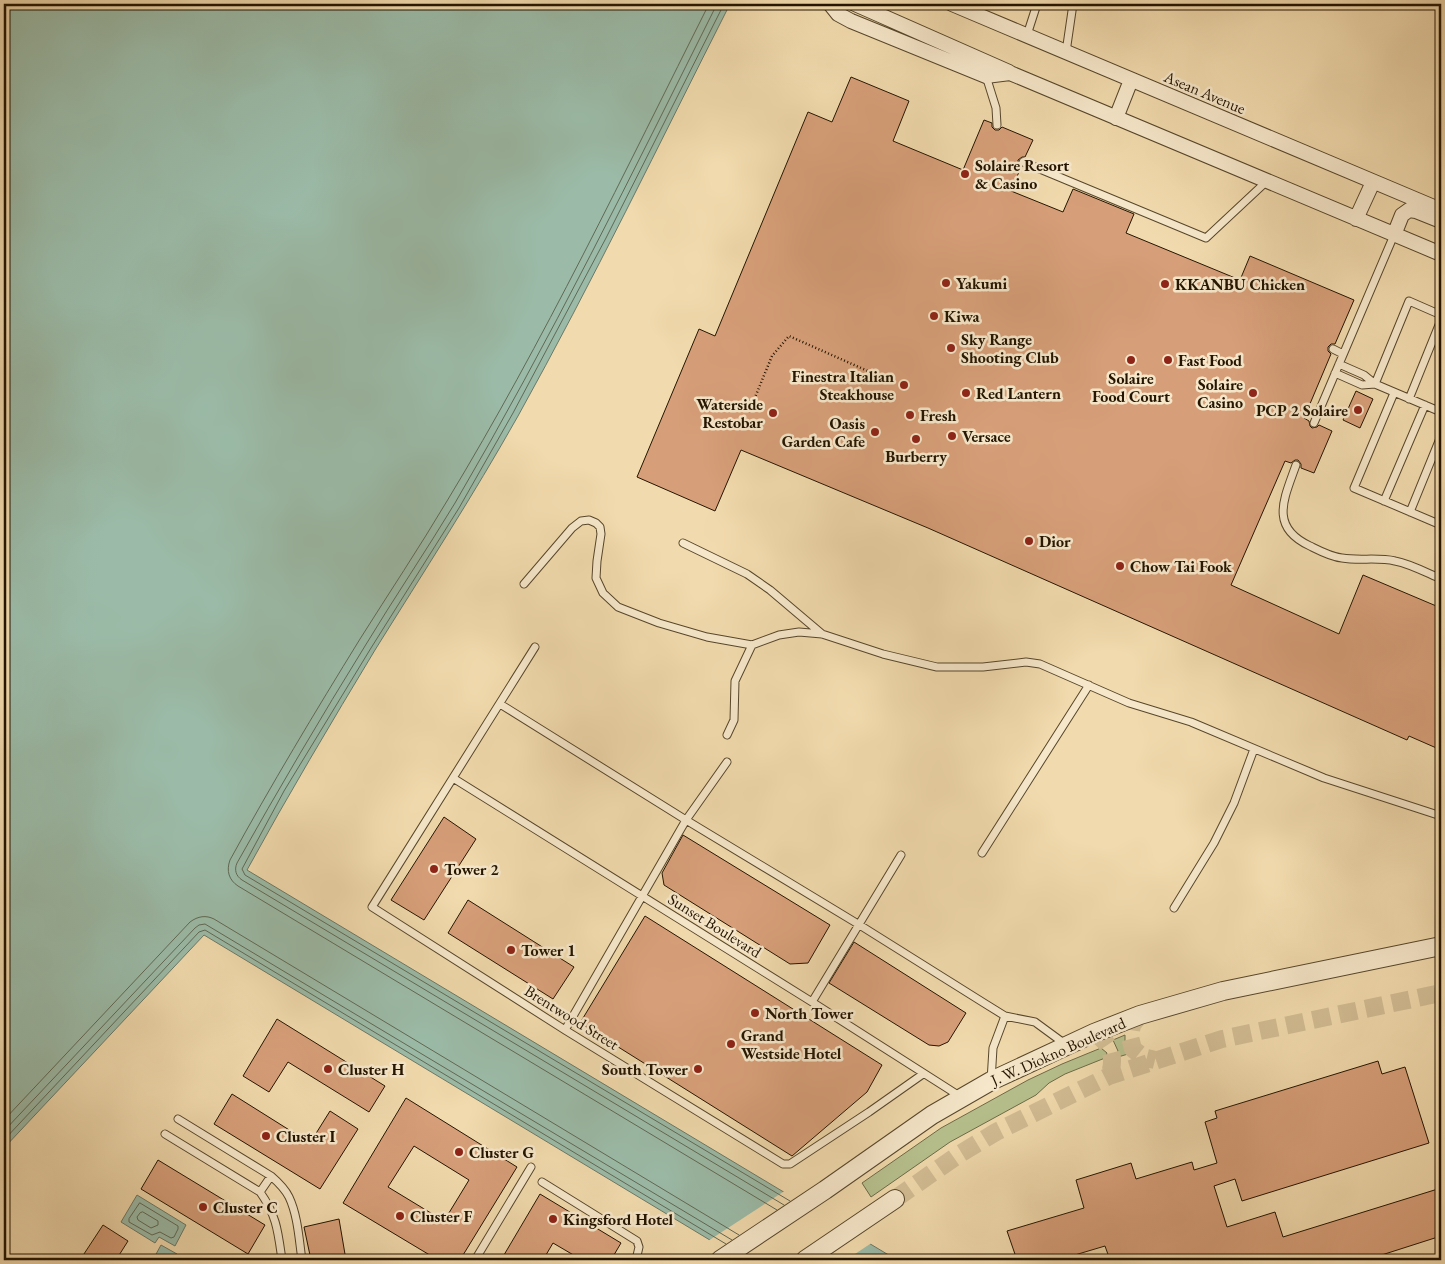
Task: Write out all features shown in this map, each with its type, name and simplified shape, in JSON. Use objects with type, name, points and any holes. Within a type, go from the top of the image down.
[{"type":"street","points":[[830,4],[838,14],[851,21],[1116,118],[1441,254]]},
{"type":"street","points":[[839,4],[862,18],[998,75]]},
{"type":"street","points":[[855,4],[998,75]]},
{"type":"street","name":"Asean Avenue","points":[[953,4],[1441,210]]},
{"type":"street","points":[[1116,118],[1131,80]]},
{"type":"street","points":[[1356,218],[1373,182]]},
{"type":"street","points":[[1394,235],[1402,215],[1409,210],[1441,221]]},
{"type":"street","name":"J. W. Diokno Boulevard","points":[[720,1260],[932,1115],[990,1081],[1094,1033],[1140,1015],[1223,991],[1441,946]]},
{"type":"street","points":[[805,1260],[870,1218],[895,1199]]},
{"type":"lane","points":[[1027,35],[1037,4]]},
{"type":"lane","points":[[1066,52],[1073,4]]},
{"type":"lane","points":[[997,125],[998,75]]},
{"type":"lane","points":[[1023,162],[1206,238],[1267,181]]},
{"type":"lane","points":[[1314,423],[1394,235]]},
{"type":"lane","points":[[1374,384],[1409,301],[1441,315]]},
{"type":"lane","points":[[1409,399],[1441,320]]},
{"type":"lane","points":[[1333,349],[1343,354]]},
{"type":"lane","points":[[1339,364],[1364,375],[1374,384],[1441,412]]},
{"type":"lane","points":[[1335,373],[1362,384],[1374,384]]},
{"type":"lane","points":[[1394,392],[1354,488],[1441,525]]},
{"type":"lane","points":[[1384,501],[1425,405]]},
{"type":"lane","points":[[1410,512],[1441,436]]},
{"type":"lane","points":[[1296,466],[1286,494],[1283,510],[1285,527],[1298,541],[1321,552],[1340,558],[1397,561],[1441,579]]},
{"type":"lane","points":[[524,584],[580,520],[589,520],[600,527],[601,534],[596,561],[596,578],[603,593],[618,607],[659,623],[707,637],[752,645],[779,635],[799,632],[822,634],[883,654],[937,666],[983,667],[1026,662],[1040,664],[1129,703],[1191,722],[1324,778],[1441,816]]},
{"type":"lane","points":[[683,543],[747,574],[770,590],[822,634]]},
{"type":"lane","points":[[727,735],[734,720],[734,681],[752,645]]},
{"type":"lane","points":[[453,778],[535,647]]},
{"type":"lane","points":[[982,853],[1089,685]]},
{"type":"lane","points":[[500,704],[1005,1016],[1035,1022],[1068,1045]]},
{"type":"lane","points":[[1174,908],[1218,835],[1234,803],[1254,749]]},
{"type":"lane","points":[[565,1030],[686,820],[727,762]]},
{"type":"lane","name":"Sunset Boulevard","points":[[453,778],[812,1002],[961,1098]]},
{"type":"lane","name":"Brentwood Street","points":[[453,778],[372,907],[565,1030],[783,1164],[790,1164],[923,1074]]},
{"type":"lane","points":[[812,1002],[901,856]]},
{"type":"lane","points":[[990,1081],[993,1048],[1005,1016]]},
{"type":"lane","points":[[178,1119],[271,1176],[289,1197],[295,1214],[302,1260]]},
{"type":"lane","points":[[165,1134],[260,1192],[276,1219],[282,1260]]},
{"type":"lane","points":[[475,1260],[531,1167]]},
{"type":"lane","points":[[260,1192],[271,1176]]},
{"type":"lane","points":[[542,1182],[638,1241],[639,1247],[636,1260]]},
{"type":"path","points":[[749,412],[772,356],[790,336],[879,376]]},
{"type":"green space","points":[[1125,1035],[1128,1054],[1118,1057],[1118,1051],[1113,1040]]},
{"type":"green space","points":[[1101,1048],[1107,1053],[1105,1058],[1065,1074],[1049,1083],[1036,1095],[950,1142],[871,1197],[862,1183],[941,1128],[1028,1080]]},
{"type":"water","points":[[4,4],[730,4],[600,263],[518,416],[466,505],[342,705],[247,870],[897,1260],[743,1260],[204,935],[4,1148]]},
{"type":"water","points":[[137,1195],[186,1225],[175,1246],[159,1237],[155,1243],[121,1222]]},
{"type":"water","points":[[161,1245],[177,1254],[173,1260],[163,1260],[155,1256]]},
{"type":"pier","points":[[786,1190],[873,1242],[846,1260],[738,1260],[708,1241]]},
{"type":"building","points":[[851,77],[909,101],[893,141],[963,170],[984,120],[992,123],[992,127],[995,130],[999,130],[1002,127],[1033,140],[1025,157],[1018,160],[1021,167],[1011,191],[1063,212],[1073,189],[1134,214],[1126,233],[1240,280],[1250,256],[1354,300],[1335,344],[1331,344],[1328,347],[1328,351],[1331,354],[1304,418],[1309,421],[1312,428],[1319,425],[1332,431],[1314,473],[1301,468],[1298,460],[1291,463],[1285,461],[1231,585],[1339,634],[1363,575],[1441,608],[1441,750],[1409,736],[1407,740],[928,528],[741,450],[715,511],[637,477],[699,329],[715,336],[808,112],[832,122]]},
{"type":"building","name":"PCP 2 Solaire","points":[[1356,391],[1373,399],[1360,428],[1343,420]]},
{"type":"building","name":"Tower 2","points":[[444,817],[476,839],[424,920],[391,900]]},
{"type":"building","points":[[683,835],[830,925],[808,963],[790,964],[664,885],[662,873]]},
{"type":"building","name":"Tower 1","points":[[468,900],[574,967],[553,999],[448,933]]},
{"type":"building","name":"Grand Westside Hotel","points":[[645,916],[882,1065],[867,1092],[792,1156],[580,1023]]},
{"type":"building","points":[[854,942],[966,1013],[948,1042],[939,1046],[929,1045],[829,983]]},
{"type":"building","name":"Cluster H","points":[[277,1019],[385,1086],[369,1112],[288,1062],[269,1092],[243,1076]]},
{"type":"building","points":[[1378,1061],[1382,1074],[1405,1067],[1429,1143],[1242,1201],[1235,1179],[1214,1186],[1227,1227],[1275,1212],[1283,1237],[1441,1188],[1441,1236],[1366,1260],[1110,1260],[1105,1246],[1058,1260],[1017,1260],[1007,1231],[1084,1208],[1076,1180],[1131,1163],[1136,1179],[1192,1162],[1194,1170],[1217,1163],[1205,1122],[1217,1118],[1215,1111]]},
{"type":"building","name":"Cluster I","points":[[232,1094],[310,1143],[330,1111],[358,1129],[320,1189],[214,1124]]},
{"type":"building","points":[[406,1098],[517,1167],[460,1260],[438,1260],[343,1203]],"holes":[[[414,1146],[469,1180],[444,1221],[388,1187]]]},
{"type":"building","name":"Cluster C","points":[[158,1160],[265,1225],[248,1254],[141,1189]]},
{"type":"building","name":"Kingsford Hotel","points":[[540,1194],[621,1243],[611,1260],[582,1260],[553,1243],[543,1260],[501,1260]]},
{"type":"building","points":[[339,1219],[346,1260],[311,1260],[304,1227]]},
{"type":"building","points":[[103,1225],[128,1241],[116,1260],[80,1260]]},
{"type":"tunnel","points":[[895,1199],[958,1155],[996,1132],[1109,1076],[1222,1039],[1441,993]]},
{"type":"tunnel","points":[[1140,1015],[1132,1025],[1130,1037],[1133,1049],[1143,1057],[1155,1060]]},
{"type":"tunnel","points":[[1094,1033],[1104,1041],[1110,1051],[1112,1063],[1109,1076]]},
{"type":"place","name":"Solaire Resort & Casino","points":[[965,174]]},
{"type":"place","name":"Yakumi","points":[[946,283]]},
{"type":"place","name":"KKANBU Chicken","points":[[1165,284]]},
{"type":"place","name":"Kiwa","points":[[934,316]]},
{"type":"place","name":"Sky Range Shooting Club","points":[[951,348]]},
{"type":"place","name":"Solaire Food Court","points":[[1131,360]]},
{"type":"place","name":"Fast Food","points":[[1168,360]]},
{"type":"place","name":"Finestra Italian Steakhouse","points":[[904,385]]},
{"type":"place","name":"Red Lantern","points":[[966,393]]},
{"type":"place","name":"Solaire Casino","points":[[1253,393]]},
{"type":"place","name":"PCP 2 Solaire","points":[[1358,410]]},
{"type":"place","name":"Waterside Restobar","points":[[773,413]]},
{"type":"place","name":"Fresh","points":[[910,415]]},
{"type":"place","name":"Oasis Garden Cafe","points":[[875,432]]},
{"type":"place","name":"Versace","points":[[952,436]]},
{"type":"place","name":"Burberry","points":[[916,439]]},
{"type":"place","name":"Dior","points":[[1029,541]]},
{"type":"place","name":"Chow Tai Fook","points":[[1120,566]]},
{"type":"place","name":"Tower 2","points":[[434,869]]},
{"type":"place","name":"Tower 1","points":[[511,950]]},
{"type":"place","name":"North Tower","points":[[755,1013]]},
{"type":"place","name":"Grand Westside Hotel","points":[[731,1044]]},
{"type":"place","name":"Cluster H","points":[[328,1069]]},
{"type":"place","name":"South Tower","points":[[698,1069]]},
{"type":"place","name":"Cluster I","points":[[266,1136]]},
{"type":"place","name":"Cluster G","points":[[459,1152]]},
{"type":"place","name":"Cluster C","points":[[203,1207]]},
{"type":"place","name":"Cluster F","points":[[400,1216]]},
{"type":"place","name":"Kingsford Hotel","points":[[553,1219]]}]
